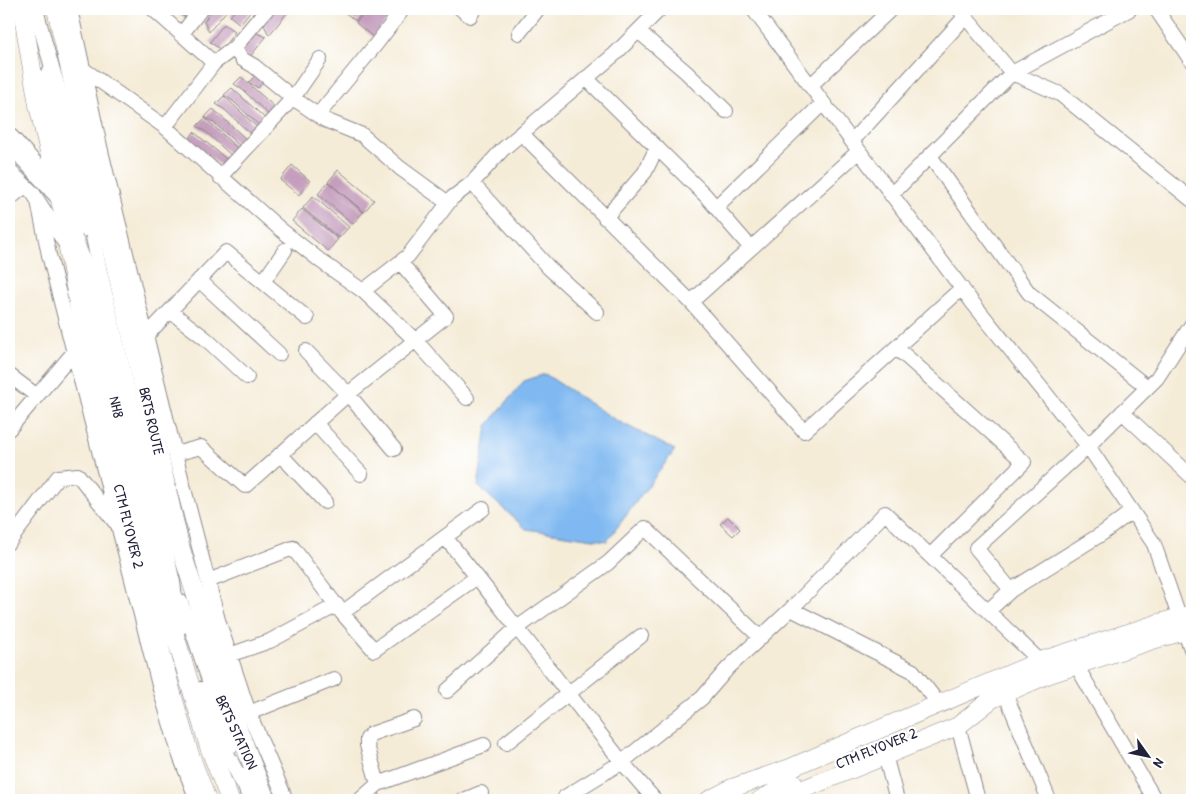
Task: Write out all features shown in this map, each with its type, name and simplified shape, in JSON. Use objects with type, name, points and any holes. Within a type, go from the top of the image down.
[{"type":"highway","points":[[9,139],[61,203]]},
{"type":"main road","name":"NH8","points":[[22,9],[38,105],[61,203],[84,266],[154,566],[209,746],[230,800]]},
{"type":"main road","name":"NH8","points":[[56,9],[179,542],[239,731],[266,800]]},
{"type":"main road","name":"CTM FLYOVER 2","points":[[61,203],[89,363],[168,680],[189,752],[207,800]]},
{"type":"main road","points":[[709,800],[732,788],[790,768],[939,704],[1073,658],[1187,623]]},
{"type":"main road","points":[[783,800],[958,721],[1044,668]]},
{"type":"main road","name":"CTM FLYOVER 2","points":[[759,793],[958,721]]},
{"type":"main road","points":[[731,800],[759,793],[790,768]]},
{"type":"street","name":"BRTS ROUTE","points":[[36,9],[62,101],[85,197],[172,582]]},
{"type":"street","points":[[70,9],[146,336],[218,620],[249,713],[286,800]]},
{"type":"street","points":[[153,9],[214,64]]},
{"type":"street","points":[[181,34],[201,9]]},
{"type":"street","points":[[165,127],[214,64],[234,48],[267,9]]},
{"type":"street","points":[[318,115],[403,9]]},
{"type":"street","points":[[461,9],[470,16],[474,9]]},
{"type":"street","points":[[519,33],[538,9]]},
{"type":"street","points":[[362,291],[408,256],[452,198],[472,183],[502,150],[521,133],[615,54],[660,9]]},
{"type":"street","points":[[753,9],[962,288],[1088,446],[1154,544],[1187,623],[1192,651]]},
{"type":"street","points":[[810,86],[891,9]]},
{"type":"street","points":[[891,195],[1012,73],[1130,9]]},
{"type":"street","points":[[1156,9],[1190,59],[1192,58]]},
{"type":"street","points":[[691,302],[751,248],[855,146],[962,13],[1012,73],[1060,94],[1192,200]]},
{"type":"street","points":[[638,31],[686,72],[726,111]]},
{"type":"street","points":[[234,48],[242,59],[254,66],[293,98],[325,120],[362,135],[400,168],[448,203]]},
{"type":"street","points":[[220,177],[293,98],[320,60]]},
{"type":"street","points":[[83,69],[165,127],[280,229],[362,291],[416,340],[467,398]]},
{"type":"street","points":[[586,78],[716,207],[751,248]]},
{"type":"street","points":[[716,207],[823,103]]},
{"type":"street","points":[[521,133],[691,302],[804,431],[962,288]]},
{"type":"street","points":[[606,218],[645,172],[657,147]]},
{"type":"street","points":[[930,156],[1029,293],[1147,387]]},
{"type":"street","points":[[9,170],[33,193],[68,248]]},
{"type":"street","points":[[472,183],[548,267],[597,312]]},
{"type":"street","points":[[9,199],[25,186]]},
{"type":"street","points":[[38,201],[49,255],[160,690],[180,756],[197,800]]},
{"type":"street","points":[[263,282],[285,250]]},
{"type":"street","points":[[146,336],[226,252],[307,318]]},
{"type":"street","points":[[175,454],[201,447],[245,486],[348,394],[446,316],[400,262]]},
{"type":"street","points":[[199,280],[279,354]]},
{"type":"street","points":[[170,311],[206,339],[247,377]]},
{"type":"street","points":[[1012,590],[976,548],[1088,446],[1157,378],[1192,324]]},
{"type":"street","points":[[896,348],[1024,462],[930,556]]},
{"type":"street","points":[[306,351],[348,394],[394,449]]},
{"type":"street","points":[[9,429],[74,352]]},
{"type":"street","points":[[9,375],[37,396]]},
{"type":"street","points":[[1122,412],[1191,472]]},
{"type":"street","points":[[315,423],[361,474]]},
{"type":"street","points":[[280,454],[326,502]]},
{"type":"street","points":[[9,542],[58,477],[78,475],[118,526]]},
{"type":"street","points":[[229,654],[270,641],[340,609],[483,509]]},
{"type":"street","points":[[988,611],[1012,590],[1103,533],[1132,511]]},
{"type":"street","points":[[565,797],[622,762],[702,698],[728,668],[791,609],[885,513],[988,611],[1044,668]]},
{"type":"street","points":[[447,691],[517,628],[608,563],[645,528],[760,637]]},
{"type":"street","points":[[179,542],[196,537]]},
{"type":"street","points":[[445,537],[622,762],[655,800]]},
{"type":"street","points":[[208,581],[293,548],[374,650],[477,577]]},
{"type":"street","name":"BRTS STATION","points":[[172,582],[191,627],[242,782],[250,800]]},
{"type":"street","points":[[791,609],[914,671],[939,704]]},
{"type":"street","points":[[506,743],[641,636]]},
{"type":"street","points":[[1073,658],[1155,800]]},
{"type":"street","points":[[249,713],[334,679]]},
{"type":"street","points":[[998,696],[1049,800]]},
{"type":"street","points":[[378,784],[368,751],[367,739],[371,734],[414,719]]},
{"type":"street","points":[[958,721],[978,800]]},
{"type":"street","points":[[360,800],[378,784],[484,745]]},
{"type":"street","points":[[886,755],[897,800]]},
{"type":"street","points":[[464,800],[481,793]]},
{"type":"water","points":[[545,374],[614,419],[675,450],[607,541],[526,529],[478,486],[487,426],[524,381]]},
{"type":"building","points":[[177,9],[194,9],[187,19],[175,11]]},
{"type":"building","points":[[212,9],[228,9],[209,32],[204,22]]},
{"type":"building","points":[[236,9],[252,9],[240,24],[230,16]]},
{"type":"building","points":[[277,9],[288,12],[269,35],[264,25],[272,11]]},
{"type":"building","points":[[340,9],[366,9],[356,21]]},
{"type":"building","points":[[367,9],[392,9],[395,11],[373,37],[356,23]]},
{"type":"building","points":[[224,24],[235,32],[221,50],[210,42]]},
{"type":"building","points":[[257,33],[266,37],[248,59],[242,50],[251,36]]},
{"type":"building","points":[[257,74],[264,81],[258,88],[249,82]]},
{"type":"building","points":[[241,77],[277,109],[270,116],[234,84]]},
{"type":"building","points":[[232,88],[267,120],[261,127],[224,95]]},
{"type":"building","points":[[224,96],[259,129],[253,136],[216,104]]},
{"type":"building","points":[[213,109],[248,141],[242,148],[205,117]]},
{"type":"building","points":[[205,118],[240,151],[234,158],[197,126]]},
{"type":"building","points":[[194,132],[230,162],[224,169],[189,139]]},
{"type":"building","points":[[292,165],[310,181],[299,195],[280,180]]},
{"type":"building","points":[[338,170],[374,200],[364,212],[328,182]]},
{"type":"building","points":[[328,182],[363,212],[353,224],[318,194]]},
{"type":"building","points":[[313,196],[349,227],[339,238],[303,208]]},
{"type":"building","points":[[302,209],[338,239],[328,251],[292,221]]},
{"type":"building","points":[[728,517],[740,529],[733,536],[720,524]]},
{"type":"building","points":[[378,791],[383,800],[368,800]]}]
